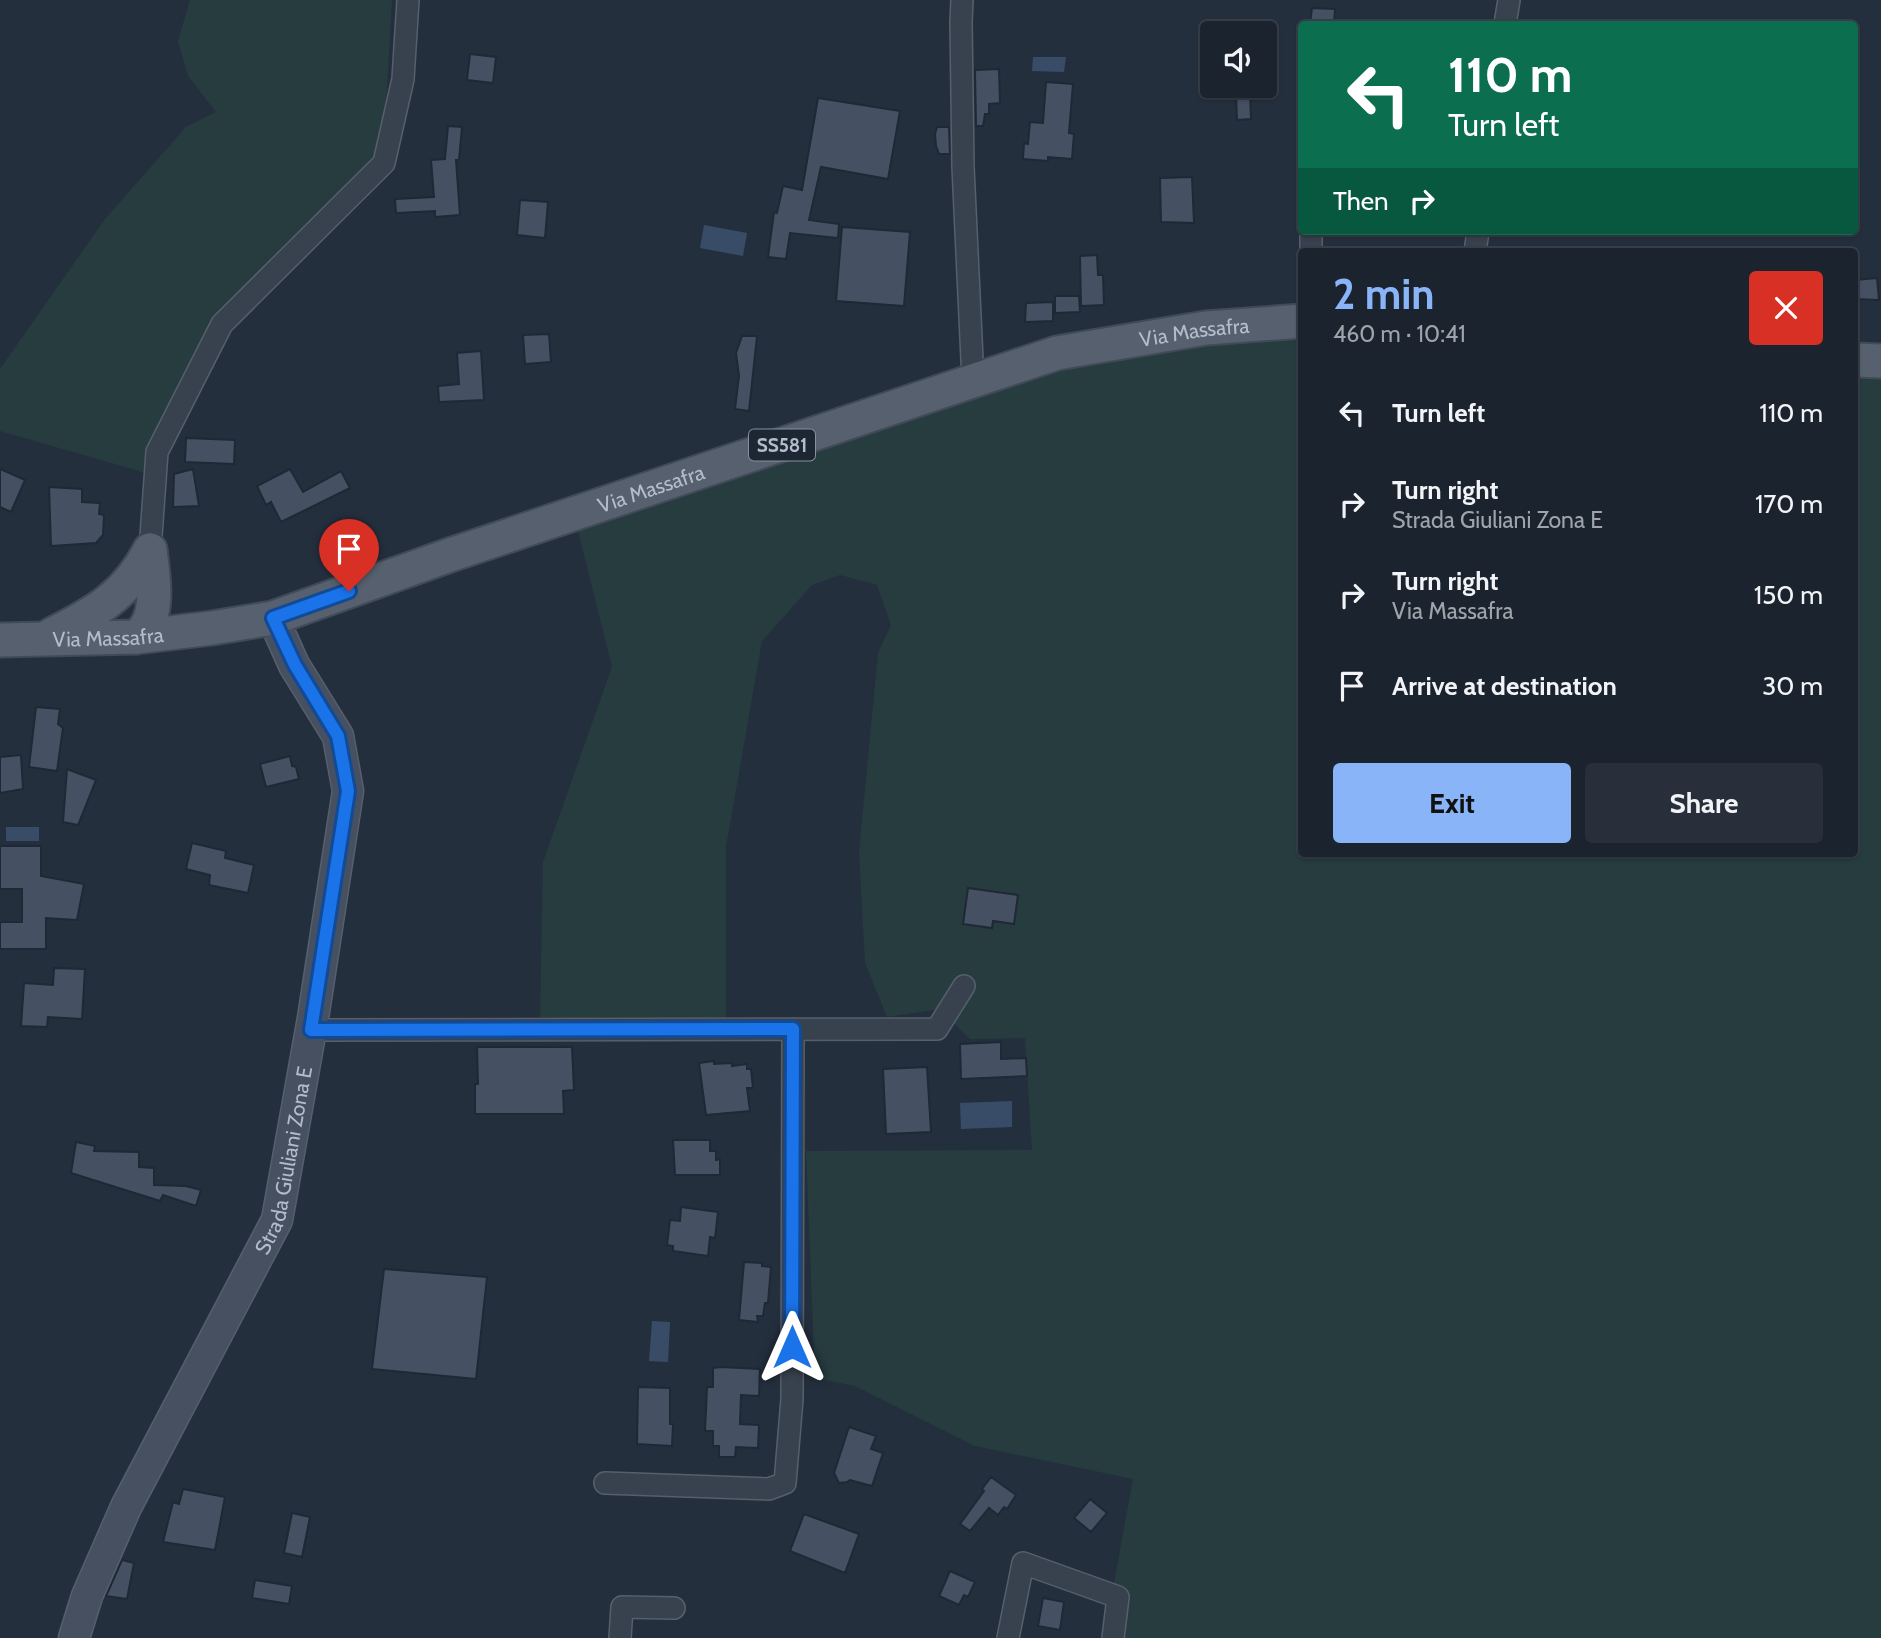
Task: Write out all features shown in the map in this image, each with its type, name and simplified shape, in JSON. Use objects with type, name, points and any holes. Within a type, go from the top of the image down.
[{"type":"main road","name":"Via Massafra","points":[[0,640],[136,637],[273,618],[450,555],[1057,353],[1206,328],[1298,321]]},
{"type":"main road","points":[[1858,360],[1881,361]]},
{"type":"main road","points":[[144,566],[190,615],[212,628]]},
{"type":"main road","points":[[136,637],[126,629],[122,620],[122,604],[144,566]]},
{"type":"main road","points":[[42,639],[103,607],[144,566]]},
{"type":"street","points":[[144,566],[156,452],[222,324],[384,163],[403,79],[408,0]]},
{"type":"street","points":[[962,0],[962,167],[973,381]]},
{"type":"street","points":[[1506,21],[1509,0]]},
{"type":"street","name":"Strada Giuliani Zona E","points":[[74,1638],[87,1596],[126,1507],[277,1220],[311,1030],[348,791],[338,736],[295,665],[273,618]]},
{"type":"street","points":[[311,1030],[937,1029],[964,986]]},
{"type":"street","points":[[605,1483],[769,1489],[785,1483],[792,1399],[793,1029]]},
{"type":"street","points":[[1008,1638],[1023,1563],[1118,1597],[1113,1638]]},
{"type":"street","points":[[620,1638],[622,1607],[674,1608]]},
{"type":"green space","points":[[190,0],[392,0],[384,141],[355,197],[205,349],[146,473],[0,431],[0,369],[105,219],[186,127],[216,112],[188,76],[178,41]]},
{"type":"green space","points":[[1298,335],[1298,857],[1858,857],[1858,376],[1881,377],[1881,1638],[1104,1638],[1133,1479],[975,1446],[855,1386],[815,1378],[806,1151],[1032,1150],[1025,1038],[970,1039],[940,1009],[887,1017],[865,963],[859,852],[878,653],[891,625],[877,585],[840,575],[812,585],[762,641],[726,847],[726,1020],[540,1019],[543,862],[612,667],[577,527],[984,387],[1145,346]]},
{"type":"water","points":[[1033,57],[1066,57],[1064,72],[1032,71]]},
{"type":"water","points":[[704,225],[747,233],[743,256],[700,248]]},
{"type":"water","points":[[6,827],[39,827],[39,841],[6,841]]},
{"type":"water","points":[[1012,1101],[1012,1127],[961,1129],[960,1103]]},
{"type":"water","points":[[652,1321],[670,1322],[668,1362],[649,1361]]},
{"type":"building","points":[[1312,8],[1335,9],[1334,21],[1310,21]]},
{"type":"building","points":[[470,54],[496,57],[493,83],[467,80]]},
{"type":"building","points":[[999,69],[1000,103],[989,104],[989,114],[985,114],[983,126],[976,126],[975,70]]},
{"type":"building","points":[[1046,82],[1073,84],[1069,133],[1074,134],[1072,159],[1023,159],[1024,143],[1028,144],[1030,122],[1043,123]]},
{"type":"building","points":[[818,98],[900,111],[888,179],[821,167],[809,220],[839,224],[838,238],[790,233],[786,259],[768,257],[774,212],[777,213],[783,186],[802,190]]},
{"type":"building","points":[[1236,98],[1250,98],[1251,119],[1237,120]]},
{"type":"building","points":[[448,126],[462,127],[459,160],[456,160],[460,215],[435,217],[435,211],[396,213],[395,199],[434,197],[431,160],[445,159]]},
{"type":"building","points":[[937,127],[949,127],[950,154],[939,154],[935,134]]},
{"type":"building","points":[[1192,177],[1194,223],[1161,222],[1160,178]]},
{"type":"building","points":[[520,200],[548,202],[545,238],[517,235]]},
{"type":"building","points":[[842,227],[910,232],[904,306],[836,301]]},
{"type":"building","points":[[1097,255],[1098,275],[1103,275],[1104,305],[1081,306],[1080,256]]},
{"type":"building","points":[[1877,278],[1879,300],[1858,299],[1858,280]]},
{"type":"building","points":[[1055,296],[1079,296],[1080,312],[1055,313]]},
{"type":"building","points":[[1053,302],[1053,321],[1025,322],[1026,303]]},
{"type":"building","points":[[549,334],[551,362],[525,364],[523,335]]},
{"type":"building","points":[[742,336],[757,336],[749,411],[735,409],[739,376],[736,353]]},
{"type":"building","points":[[481,351],[484,400],[439,402],[438,386],[459,384],[457,353]]},
{"type":"building","points":[[186,438],[235,440],[234,464],[185,462]]},
{"type":"building","points":[[0,469],[25,480],[11,512],[0,507]]},
{"type":"building","points":[[193,469],[199,506],[173,507],[174,474]]},
{"type":"building","points":[[290,469],[303,492],[341,471],[350,488],[281,522],[271,502],[266,505],[257,486]]},
{"type":"building","points":[[49,487],[82,489],[82,502],[100,503],[99,514],[104,515],[103,535],[96,543],[51,546]]},
{"type":"building","points":[[36,707],[60,709],[58,724],[63,728],[57,771],[29,767]]},
{"type":"building","points":[[21,755],[23,789],[0,793],[0,757]]},
{"type":"building","points":[[290,756],[299,779],[266,787],[260,764]]},
{"type":"building","points":[[67,769],[96,780],[78,825],[63,822]]},
{"type":"building","points":[[192,843],[226,851],[225,858],[254,865],[248,893],[209,885],[210,875],[186,869]]},
{"type":"building","points":[[0,846],[41,846],[41,876],[84,884],[77,920],[46,918],[46,949],[0,949],[0,922],[22,922],[22,889],[0,889]]},
{"type":"building","points":[[968,888],[1018,895],[1014,924],[993,921],[992,928],[963,924]]},
{"type":"building","points":[[54,968],[85,969],[82,1019],[48,1017],[47,1027],[21,1026],[24,983],[53,985]]},
{"type":"building","points":[[1001,1042],[1001,1059],[1026,1058],[1027,1076],[961,1079],[960,1044]]},
{"type":"building","points":[[477,1047],[572,1047],[574,1090],[563,1091],[564,1114],[475,1114],[475,1084],[478,1084]]},
{"type":"building","points":[[714,1061],[714,1064],[732,1063],[732,1066],[747,1064],[747,1069],[751,1069],[753,1088],[747,1088],[750,1111],[706,1115],[699,1063]]},
{"type":"building","points":[[927,1067],[931,1132],[886,1134],[883,1069]]},
{"type":"building","points":[[673,1140],[710,1140],[710,1151],[716,1151],[716,1160],[720,1159],[720,1175],[675,1175]]},
{"type":"building","points":[[76,1142],[95,1146],[94,1151],[139,1152],[139,1167],[154,1168],[154,1185],[186,1186],[201,1190],[196,1206],[163,1195],[160,1201],[71,1173]]},
{"type":"building","points":[[681,1207],[718,1212],[715,1238],[710,1237],[708,1256],[673,1251],[673,1246],[667,1245],[670,1220],[680,1221]]},
{"type":"building","points":[[744,1262],[762,1263],[762,1266],[771,1267],[768,1303],[765,1303],[763,1316],[757,1316],[758,1322],[739,1320]]},
{"type":"building","points":[[384,1269],[487,1277],[476,1379],[372,1369]]},
{"type":"building","points":[[713,1368],[760,1369],[759,1396],[741,1395],[740,1424],[759,1425],[758,1448],[736,1447],[735,1457],[719,1457],[719,1446],[713,1446],[713,1431],[705,1431],[707,1387],[713,1387]]},
{"type":"building","points":[[638,1387],[670,1388],[672,1446],[637,1444]]},
{"type":"building","points":[[849,1427],[876,1436],[871,1449],[883,1453],[872,1486],[850,1480],[839,1483],[834,1473]]},
{"type":"building","points":[[991,1477],[1016,1495],[1007,1509],[1004,1507],[998,1515],[989,1508],[970,1531],[960,1524]]},
{"type":"building","points":[[183,1489],[225,1497],[215,1550],[163,1542],[173,1502],[179,1504]]},
{"type":"building","points":[[1090,1499],[1107,1513],[1091,1532],[1074,1518]]},
{"type":"building","points":[[292,1513],[310,1517],[302,1557],[284,1553]]},
{"type":"building","points":[[804,1514],[859,1534],[845,1573],[790,1551]]},
{"type":"building","points":[[122,1560],[134,1563],[127,1599],[106,1596]]},
{"type":"building","points":[[950,1571],[975,1582],[968,1597],[964,1595],[959,1605],[939,1596]]},
{"type":"building","points":[[255,1580],[292,1586],[289,1604],[252,1598]]},
{"type":"building","points":[[1043,1598],[1064,1602],[1060,1630],[1038,1626]]},
{"type":"route","points":[[349,591],[273,618],[295,665],[338,736],[348,791],[311,1030],[793,1029],[792,1347]]}]
